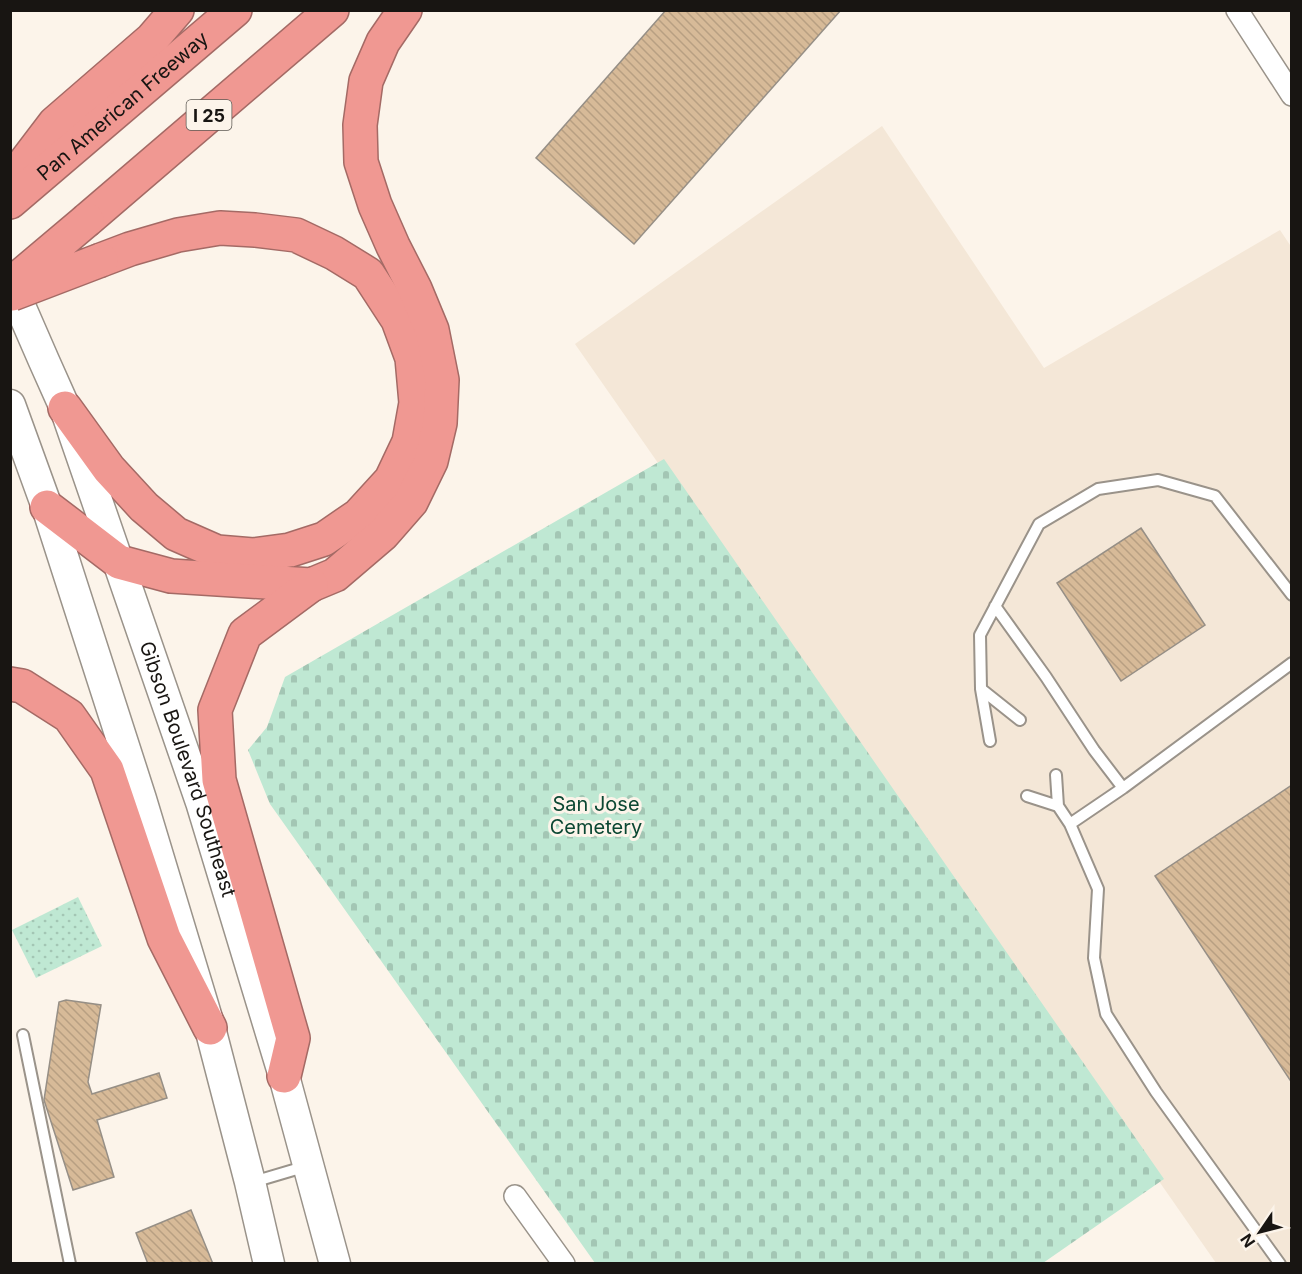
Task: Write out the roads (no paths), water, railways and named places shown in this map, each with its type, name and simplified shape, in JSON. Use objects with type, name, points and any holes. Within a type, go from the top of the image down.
[{"type":"highway","points":[[10,182],[55,123],[152,39],[177,10]]},
{"type":"highway","name":"Pan American Freeway","points":[[10,202],[235,10]]},
{"type":"highway","name":"I 25","points":[[10,284],[332,10]]},
{"type":"highway","points":[[284,1076],[293,1038],[219,780],[215,710],[245,634],[311,585],[335,575],[383,534],[411,502],[431,461],[440,423],[442,380],[432,330],[375,205],[361,162],[360,125],[366,81],[383,42],[405,10]]},
{"type":"highway","points":[[10,295],[130,249],[178,235],[220,228],[296,235],[334,253],[368,274],[398,320],[412,358],[416,403],[409,442],[391,480],[359,515],[324,539],[290,550],[253,555],[217,552],[176,534],[144,507],[109,469],[65,408]]},
{"type":"highway","points":[[47,507],[119,562],[171,576],[311,585]]},
{"type":"highway","points":[[10,684],[22,686],[69,716],[106,770],[164,938],[210,1028]]},
{"type":"main road","name":"Gibson Boulevard Southeast","points":[[10,284],[65,408],[201,802],[284,1076],[335,1263]]},
{"type":"main road","points":[[10,405],[47,507],[141,799],[210,1028],[269,1263]]},
{"type":"street","points":[[1237,10],[1292,95]]},
{"type":"street","points":[[515,1196],[564,1263]]},
{"type":"lane","points":[[990,741],[981,689],[980,634],[1039,525],[1098,489],[1158,480],[1215,496],[1292,595]]},
{"type":"lane","points":[[995,606],[1122,788]]},
{"type":"lane","points":[[1070,825],[1292,663]]},
{"type":"lane","points":[[981,689],[1020,720]]},
{"type":"lane","points":[[1056,774],[1058,806],[1070,825],[1098,889],[1094,958],[1106,1014],[1156,1092],[1280,1263]]},
{"type":"lane","points":[[1027,796],[1058,806]]},
{"type":"lane","points":[[23,1035],[70,1263]]},
{"type":"lane","points":[[250,1182],[309,1166]]},
{"type":"park label","name":"San Jose Cemetery","points":[[596,816]]}]
